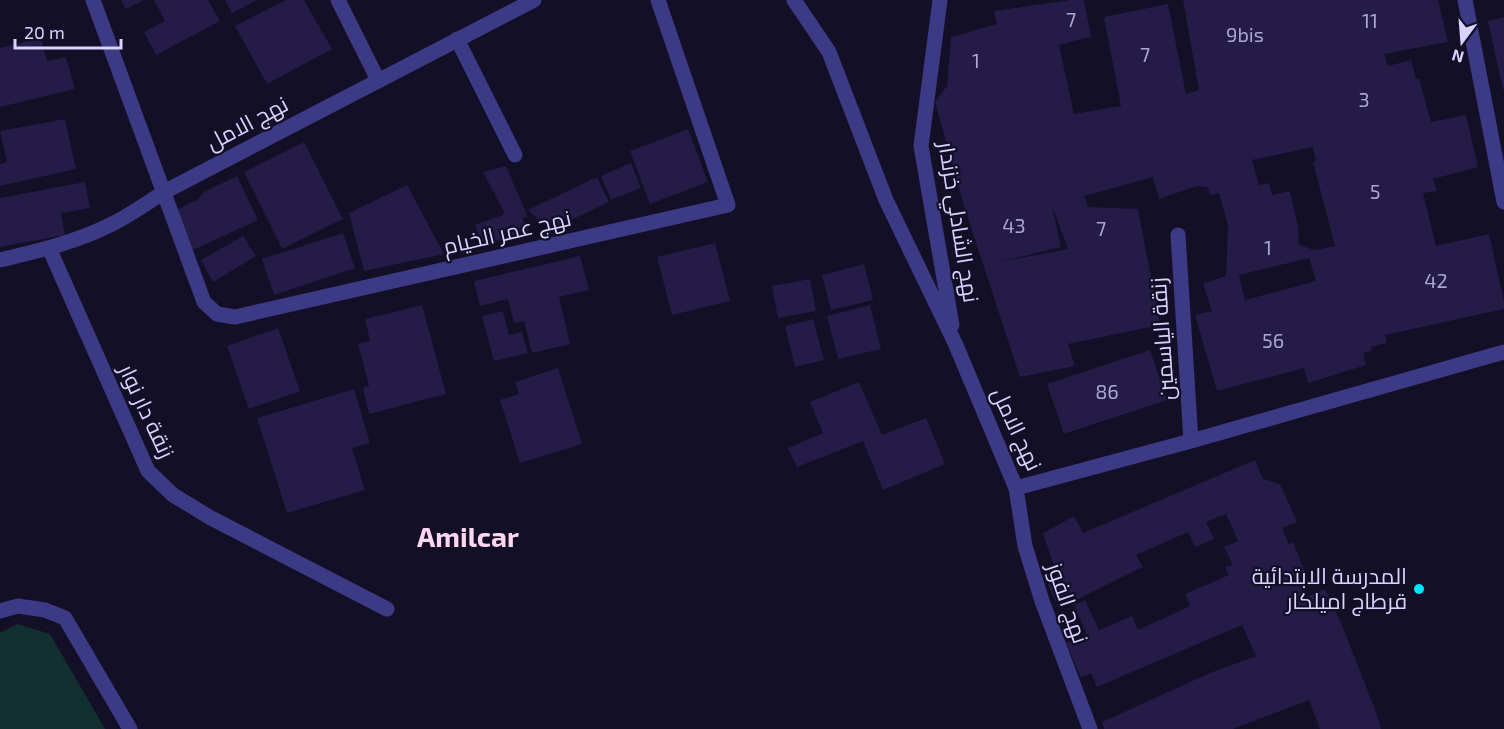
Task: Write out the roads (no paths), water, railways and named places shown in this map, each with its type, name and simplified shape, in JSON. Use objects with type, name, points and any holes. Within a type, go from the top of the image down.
[{"type":"street","points":[[93,0],[164,192]]},
{"type":"street","points":[[338,0],[378,80]]},
{"type":"street","name":"نهج الامل","points":[[0,260],[87,236],[112,224],[164,192],[534,0]]},
{"type":"street","name":"نهج عمر الخيام","points":[[164,192],[204,302],[217,314],[235,317],[728,205],[658,0]]},
{"type":"street","name":"نهج الامل","points":[[794,0],[829,52],[886,200],[955,343],[1016,488],[1504,352]]},
{"type":"street","name":"نهج الشادلي خزندار","points":[[940,0],[921,146],[955,343]]},
{"type":"street","points":[[1465,0],[1504,202]]},
{"type":"street","points":[[457,39],[515,155]]},
{"type":"street","name":"زنقة الياسمين","points":[[1178,235],[1191,441]]},
{"type":"street","name":"زنقة دار نوار","points":[[49,248],[148,471],[173,495],[211,518],[387,609]]},
{"type":"street","name":"نهج الفوز","points":[[1016,488],[1025,546],[1042,601],[1090,729]]},
{"type":"street","points":[[0,611],[18,606],[45,610],[65,618],[130,729]]},
{"type":"place","name":"المدرسة الابتدائية قرطاج اميلكار","points":[[1419,589]]},
{"type":"district","name":"Amilcar","points":[[468,537]]}]
